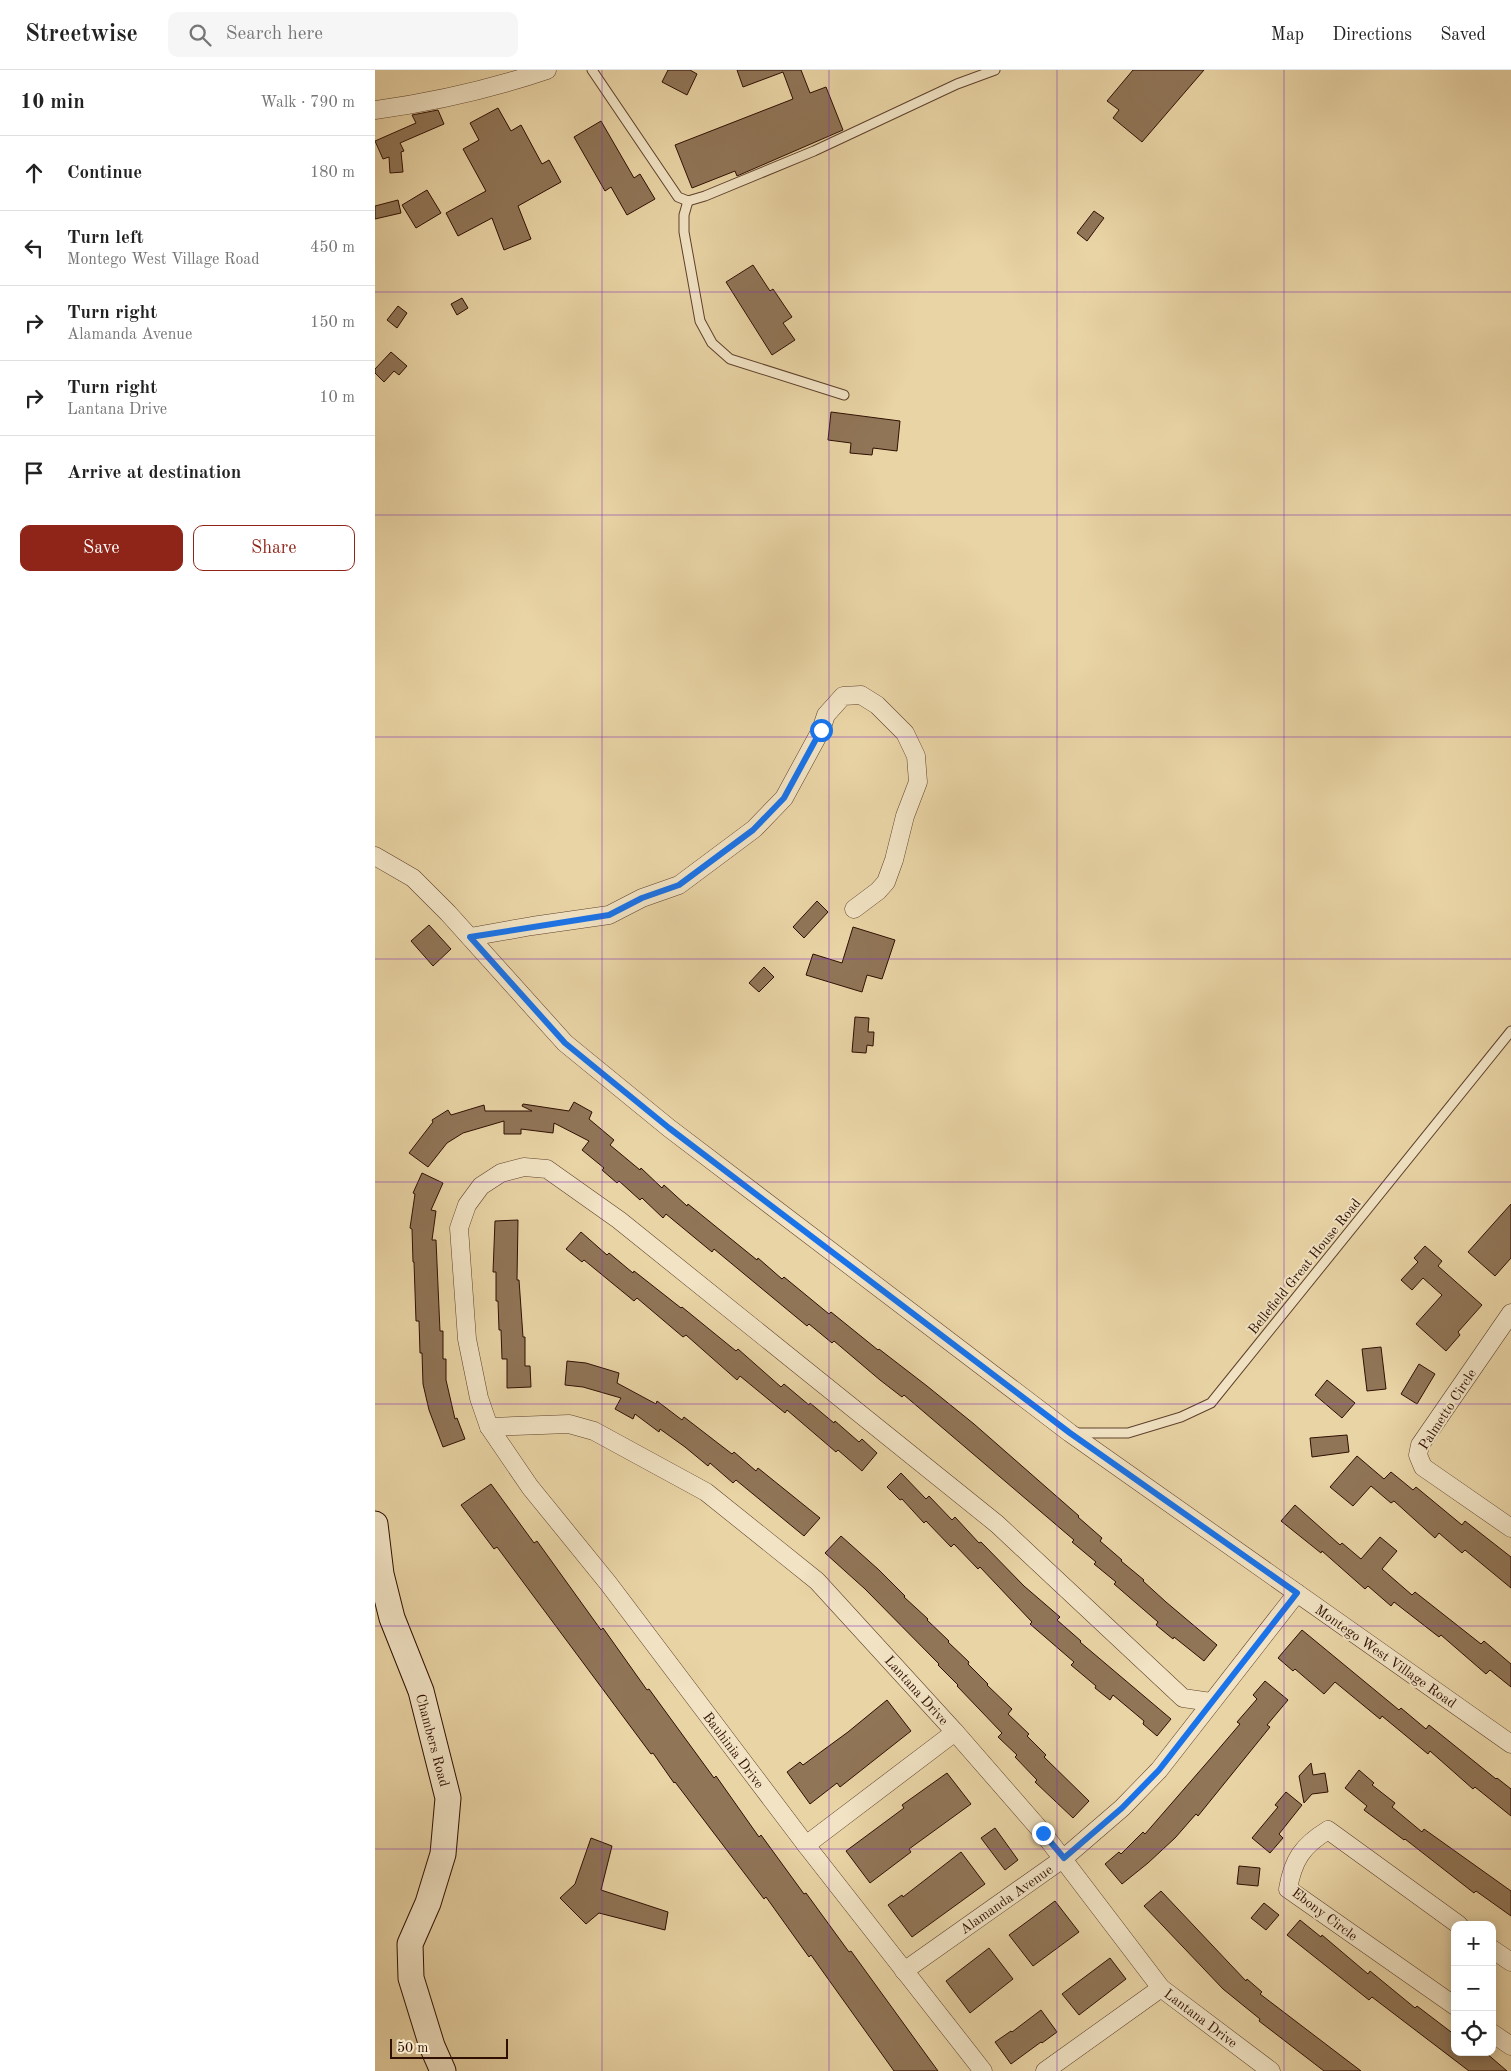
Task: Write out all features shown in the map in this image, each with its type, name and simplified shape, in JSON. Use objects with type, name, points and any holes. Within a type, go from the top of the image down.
[{"type":"street","points":[[375,110],[427,102],[514,75],[547,70]]},
{"type":"street","points":[[470,937],[609,915],[642,898],[679,885],[753,830],[784,798],[821,730],[826,715],[843,696],[861,695],[877,705],[905,733],[916,756],[918,782],[905,816],[894,860],[886,882],[878,891],[854,909]]},
{"type":"street","name":"Montego West Village Road","points":[[375,856],[413,878],[573,1049],[669,1128],[1070,1433],[1511,1744]]},
{"type":"street","name":"Bauhinia Drive","points":[[983,2071],[806,1845],[608,1583],[530,1487],[489,1427],[479,1398],[467,1339],[459,1228],[467,1205],[481,1186],[501,1173],[524,1167],[547,1169],[619,1220],[997,1524],[1183,1698],[1211,1702]]},
{"type":"street","name":"Palmetto Circle","points":[[1510,1526],[1423,1468],[1418,1455],[1420,1445],[1511,1313]]},
{"type":"street","name":"Lantana Drive","points":[[489,1427],[569,1424],[594,1431],[706,1492],[817,1581],[955,1732],[1064,1858],[1161,1988],[1271,2071]]},
{"type":"street","name":"Chambers Road","points":[[375,1524],[381,1574],[383,1616],[421,1691],[448,1798],[443,1854],[428,1903],[410,1944],[411,1978],[432,2046],[443,2071]]},
{"type":"street","name":"Alamanda Avenue","points":[[904,1971],[1064,1858],[1122,1808],[1159,1770],[1297,1593]]},
{"type":"street","points":[[806,1845],[955,1732]]},
{"type":"street","name":"Ebony Circle","points":[[1451,2003],[1288,1890],[1291,1871],[1299,1854],[1312,1840],[1328,1830],[1453,1921]]},
{"type":"street","points":[[1496,1952],[1511,1962]]},
{"type":"street","points":[[1045,2071],[1161,1988]]},
{"type":"street","points":[[1496,2035],[1511,2046]]},
{"type":"lane","points":[[593,70],[678,198],[689,201],[814,151],[957,84],[995,70]]},
{"type":"lane","points":[[689,201],[684,215],[684,232],[700,321],[712,343],[731,359],[844,395]]},
{"type":"lane","name":"Bellefield Great House Road","points":[[1070,1433],[1128,1433],[1181,1417],[1211,1403],[1511,1031]]},
{"type":"building","points":[[668,70],[690,70],[697,74],[687,95],[662,82]]},
{"type":"building","points":[[737,70],[801,70],[810,93],[826,87],[843,130],[737,176],[735,171],[692,188],[675,145],[793,99],[783,72],[743,87]]},
{"type":"building","points":[[1133,70],[1204,70],[1142,142],[1113,118],[1119,110],[1107,101]]},
{"type":"building","points":[[498,108],[511,131],[521,125],[542,164],[549,160],[561,182],[518,206],[531,239],[504,250],[492,218],[458,236],[446,213],[486,191],[463,149],[479,140],[470,123]]},
{"type":"building","points":[[438,110],[444,124],[400,143],[404,151],[401,152],[403,172],[390,173],[389,157],[383,159],[375,141],[416,123],[412,115]]},
{"type":"building","points":[[601,121],[634,178],[640,174],[655,199],[627,215],[611,187],[605,191],[574,137]]},
{"type":"building","points":[[427,190],[441,213],[416,228],[402,205]]},
{"type":"building","points":[[398,200],[401,213],[375,219],[375,206]]},
{"type":"building","points":[[1094,211],[1104,218],[1087,241],[1077,233]]},
{"type":"building","points":[[753,265],[770,291],[773,289],[792,317],[783,323],[795,340],[772,355],[726,282]]},
{"type":"building","points":[[462,298],[468,308],[457,315],[451,304]]},
{"type":"building","points":[[398,306],[407,313],[397,328],[387,320]]},
{"type":"building","points":[[391,352],[407,366],[399,375],[394,371],[384,382],[375,373],[375,369]]},
{"type":"building","points":[[831,412],[900,421],[897,451],[873,448],[872,455],[850,453],[851,443],[828,440]]},
{"type":"building","points":[[817,901],[828,912],[804,938],[793,927]]},
{"type":"building","points":[[429,925],[451,949],[433,966],[411,941]]},
{"type":"building","points":[[853,927],[895,940],[882,979],[867,975],[862,992],[806,975],[813,954],[842,963]]},
{"type":"building","points":[[764,967],[774,977],[759,992],[749,983]]},
{"type":"building","points":[[855,1017],[869,1018],[868,1032],[874,1032],[873,1046],[867,1045],[866,1053],[852,1052]]},
{"type":"building","points":[[574,1102],[592,1112],[589,1119],[614,1140],[610,1145],[640,1170],[641,1168],[662,1188],[664,1185],[687,1206],[688,1204],[757,1260],[758,1258],[782,1279],[784,1277],[829,1314],[831,1312],[927,1386],[974,1424],[1079,1516],[1102,1538],[1100,1541],[1121,1561],[1217,1645],[1204,1661],[1156,1625],[1158,1622],[1114,1584],[1116,1582],[1072,1542],[1074,1540],[904,1395],[902,1397],[834,1341],[832,1343],[809,1324],[807,1326],[714,1249],[712,1252],[666,1214],[663,1218],[642,1198],[640,1200],[619,1181],[617,1183],[602,1170],[604,1168],[582,1150],[589,1141],[554,1123],[553,1133],[521,1129],[521,1134],[504,1134],[504,1121],[463,1133],[447,1143],[428,1167],[409,1153],[433,1122],[432,1120],[448,1110],[451,1115],[484,1105],[485,1111],[532,1111],[522,1106],[523,1104],[569,1111]]},
{"type":"building","points":[[422,1173],[443,1183],[431,1210],[436,1211],[432,1240],[436,1240],[440,1331],[443,1331],[443,1359],[446,1359],[446,1380],[455,1419],[457,1418],[465,1439],[443,1447],[429,1410],[423,1384],[419,1321],[416,1321],[412,1229],[410,1228],[415,1194],[413,1193]]},
{"type":"building","points":[[1511,1204],[1511,1258],[1495,1276],[1468,1252]]},
{"type":"building","points":[[518,1220],[517,1280],[519,1280],[523,1337],[525,1337],[525,1366],[530,1366],[531,1387],[507,1388],[507,1359],[502,1359],[498,1301],[496,1301],[496,1272],[493,1272],[495,1221]]},
{"type":"building","points":[[581,1232],[607,1255],[609,1253],[633,1273],[634,1271],[736,1351],[738,1349],[781,1387],[784,1384],[809,1405],[810,1403],[834,1423],[835,1421],[859,1442],[862,1439],[877,1453],[862,1471],[838,1450],[836,1452],[787,1410],[785,1413],[740,1376],[737,1380],[686,1335],[683,1337],[637,1298],[634,1301],[584,1260],[582,1262],[566,1249]]},
{"type":"building","points":[[1425,1246],[1442,1261],[1438,1266],[1482,1305],[1458,1332],[1460,1335],[1446,1351],[1416,1324],[1442,1295],[1423,1278],[1412,1290],[1401,1280],[1418,1262],[1414,1258]]},
{"type":"building","points":[[1381,1347],[1386,1389],[1367,1391],[1362,1349]]},
{"type":"building","points":[[567,1361],[586,1363],[619,1373],[617,1383],[656,1404],[657,1401],[682,1420],[684,1417],[732,1454],[734,1452],[756,1471],[758,1468],[820,1518],[804,1536],[736,1480],[733,1483],[710,1463],[708,1466],[660,1429],[659,1432],[635,1414],[633,1419],[615,1409],[621,1398],[583,1387],[565,1385]]},
{"type":"building","points":[[1419,1364],[1435,1374],[1417,1404],[1401,1394]]},
{"type":"building","points":[[1327,1380],[1355,1403],[1342,1418],[1315,1395]]},
{"type":"building","points":[[1347,1435],[1349,1452],[1312,1457],[1310,1438]]},
{"type":"building","points":[[1357,1456],[1384,1479],[1391,1472],[1413,1490],[1416,1487],[1462,1525],[1465,1521],[1511,1557],[1511,1588],[1465,1550],[1462,1553],[1439,1533],[1435,1538],[1394,1501],[1391,1503],[1371,1486],[1353,1506],[1330,1487]]},
{"type":"building","points":[[901,1473],[926,1499],[929,1496],[952,1520],[955,1517],[1024,1586],[1060,1617],[1057,1620],[1080,1642],[1171,1719],[1157,1736],[1143,1724],[1144,1721],[1113,1695],[1110,1700],[1095,1688],[1096,1686],[1071,1665],[1074,1662],[1030,1624],[1032,1622],[980,1567],[978,1569],[954,1544],[951,1547],[926,1521],[924,1523],[902,1499],[900,1500],[887,1487]]},
{"type":"building","points":[[491,1484],[534,1543],[537,1541],[601,1630],[603,1628],[647,1690],[649,1689],[714,1778],[716,1776],[759,1837],[761,1835],[849,1952],[851,1951],[938,2071],[894,2071],[811,1955],[809,1957],[766,1897],[764,1899],[653,1753],[651,1754],[497,1547],[494,1549],[461,1505]]},
{"type":"building","points":[[1295,1505],[1340,1545],[1342,1543],[1361,1559],[1380,1537],[1397,1551],[1382,1569],[1412,1595],[1415,1592],[1481,1644],[1484,1641],[1511,1664],[1511,1687],[1490,1670],[1486,1674],[1441,1635],[1439,1637],[1394,1602],[1391,1606],[1368,1586],[1365,1589],[1322,1551],[1321,1553],[1281,1521]]},
{"type":"building","points":[[841,1536],[879,1570],[969,1662],[968,1664],[987,1685],[1012,1709],[1008,1714],[1029,1734],[1027,1736],[1046,1755],[1044,1757],[1089,1801],[1073,1818],[1035,1782],[1037,1780],[1015,1757],[1017,1755],[998,1737],[1002,1733],[957,1686],[939,1664],[865,1589],[825,1553]]},
{"type":"building","points":[[1302,1630],[1399,1710],[1401,1708],[1426,1729],[1429,1725],[1511,1789],[1511,1816],[1475,1787],[1473,1789],[1430,1751],[1428,1754],[1382,1716],[1380,1719],[1335,1682],[1324,1694],[1295,1669],[1293,1671],[1278,1658]]},
{"type":"building","points":[[1265,1681],[1288,1700],[1267,1725],[1270,1727],[1198,1816],[1196,1814],[1175,1838],[1122,1884],[1105,1864],[1119,1852],[1121,1854],[1143,1832],[1145,1834],[1240,1724],[1237,1722],[1257,1699],[1253,1695]]},
{"type":"building","points":[[887,1700],[911,1731],[840,1787],[837,1783],[810,1804],[787,1772],[800,1762],[803,1765]]},
{"type":"building","points":[[1311,1763],[1313,1775],[1325,1773],[1328,1792],[1312,1794],[1304,1803],[1299,1776]]},
{"type":"building","points":[[1359,1770],[1374,1783],[1372,1785],[1395,1803],[1392,1807],[1422,1832],[1424,1829],[1511,1891],[1511,1916],[1476,1891],[1474,1893],[1405,1839],[1364,1810],[1367,1806],[1345,1788]]},
{"type":"building","points":[[947,1773],[971,1804],[909,1849],[911,1852],[870,1883],[846,1851],[904,1808],[902,1805]]},
{"type":"building","points":[[1286,1792],[1302,1805],[1279,1834],[1283,1838],[1270,1853],[1252,1838],[1278,1807],[1275,1805]]},
{"type":"building","points":[[995,1828],[1018,1860],[1005,1870],[981,1838]]},
{"type":"building","points":[[591,1838],[612,1846],[601,1890],[668,1912],[665,1930],[599,1913],[586,1924],[560,1898],[575,1884]]},
{"type":"building","points":[[961,1852],[985,1884],[912,1937],[888,1905],[902,1895],[903,1897]]},
{"type":"building","points":[[1239,1866],[1260,1868],[1258,1886],[1237,1884]]},
{"type":"building","points":[[1161,1891],[1246,1981],[1247,1979],[1262,1992],[1260,1994],[1361,2071],[1324,2071],[1259,2021],[1260,2019],[1223,1989],[1144,1906]]},
{"type":"building","points":[[1055,1901],[1079,1932],[1033,1966],[1009,1935]]},
{"type":"building","points":[[1264,1903],[1279,1915],[1266,1930],[1251,1918]]},
{"type":"building","points":[[1300,1920],[1321,1937],[1322,1935],[1368,1974],[1370,1971],[1415,2008],[1417,2006],[1451,2032],[1451,2056],[1490,2056],[1507,2071],[1469,2071],[1372,1997],[1369,2000],[1287,1935]]},
{"type":"building","points":[[989,1948],[1013,1979],[970,2013],[946,1981]]},
{"type":"building","points":[[1110,1958],[1126,1979],[1079,2015],[1062,1994]]},
{"type":"building","points":[[1041,2010],[1057,2032],[1011,2064],[995,2042]]},
{"type":"route","points":[[821,730],[784,798],[753,830],[679,885],[642,898],[609,915],[470,937],[565,1043],[669,1128],[1070,1433],[1297,1593],[1159,1770],[1122,1808],[1064,1858],[1043,1833]]}]
